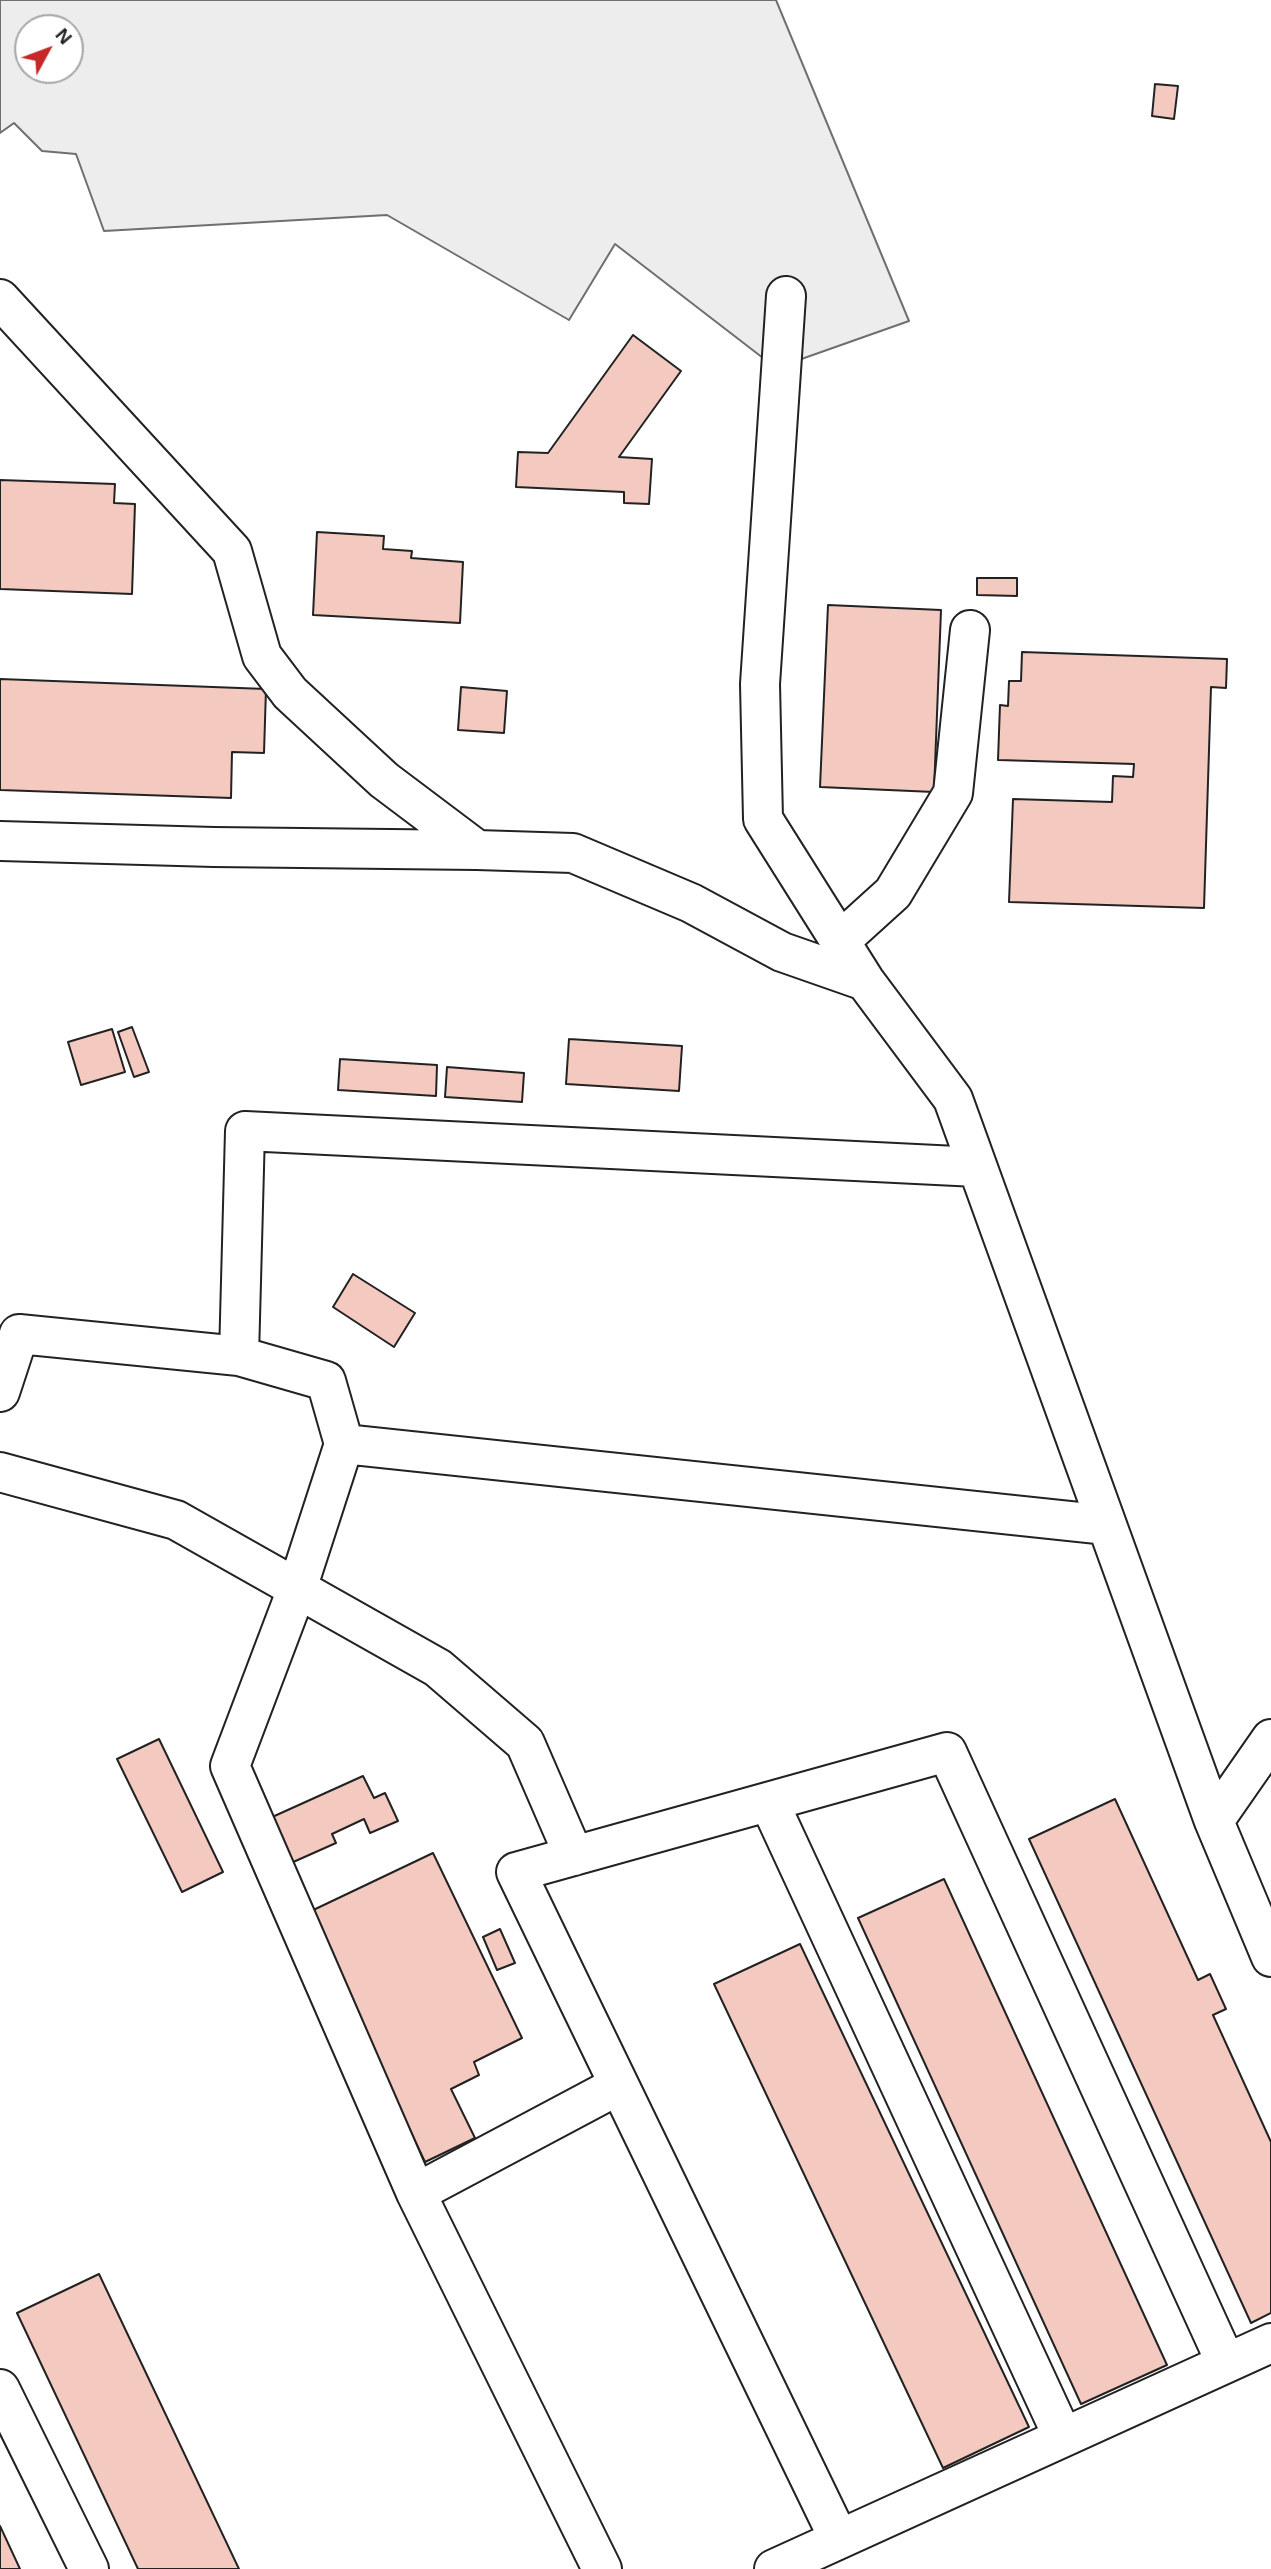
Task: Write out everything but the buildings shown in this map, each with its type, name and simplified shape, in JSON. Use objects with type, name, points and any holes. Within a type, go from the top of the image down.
[{"type":"lane","points":[[786,296],[760,684],[763,819],[865,981],[953,1099],[1214,1821],[1271,1957]]},
{"type":"lane","points":[[0,299],[232,551],[262,656],[290,693],[384,780],[477,850]]},
{"type":"lane","points":[[840,941],[893,893],[953,793],[970,630]]},
{"type":"lane","points":[[0,841],[573,853],[691,903],[782,952],[865,981]]},
{"type":"lane","points":[[239,1356],[245,1131],[977,1167]]},
{"type":"lane","points":[[0,1392],[19,1334],[239,1356],[326,1381],[344,1444],[297,1588],[230,1766],[416,2193],[602,2569]]},
{"type":"lane","points":[[344,1444],[1107,1525]]},
{"type":"lane","points":[[0,1472],[176,1520],[438,1668],[525,1743],[574,1856]]},
{"type":"lane","points":[[1214,1821],[1271,1739]]},
{"type":"lane","points":[[839,2539],[516,1872],[947,1752],[1226,2362]]},
{"type":"lane","points":[[769,1802],[1063,2437]]},
{"type":"lane","points":[[416,2193],[619,2085]]},
{"type":"lane","points":[[774,2569],[1271,2343]]},
{"type":"lane","points":[[0,2389],[89,2569]]},
{"type":"shaded area","points":[[0,0],[776,0],[909,321],[776,368],[615,244],[569,320],[387,215],[104,231],[76,154],[42,151],[14,123],[0,133]]}]
